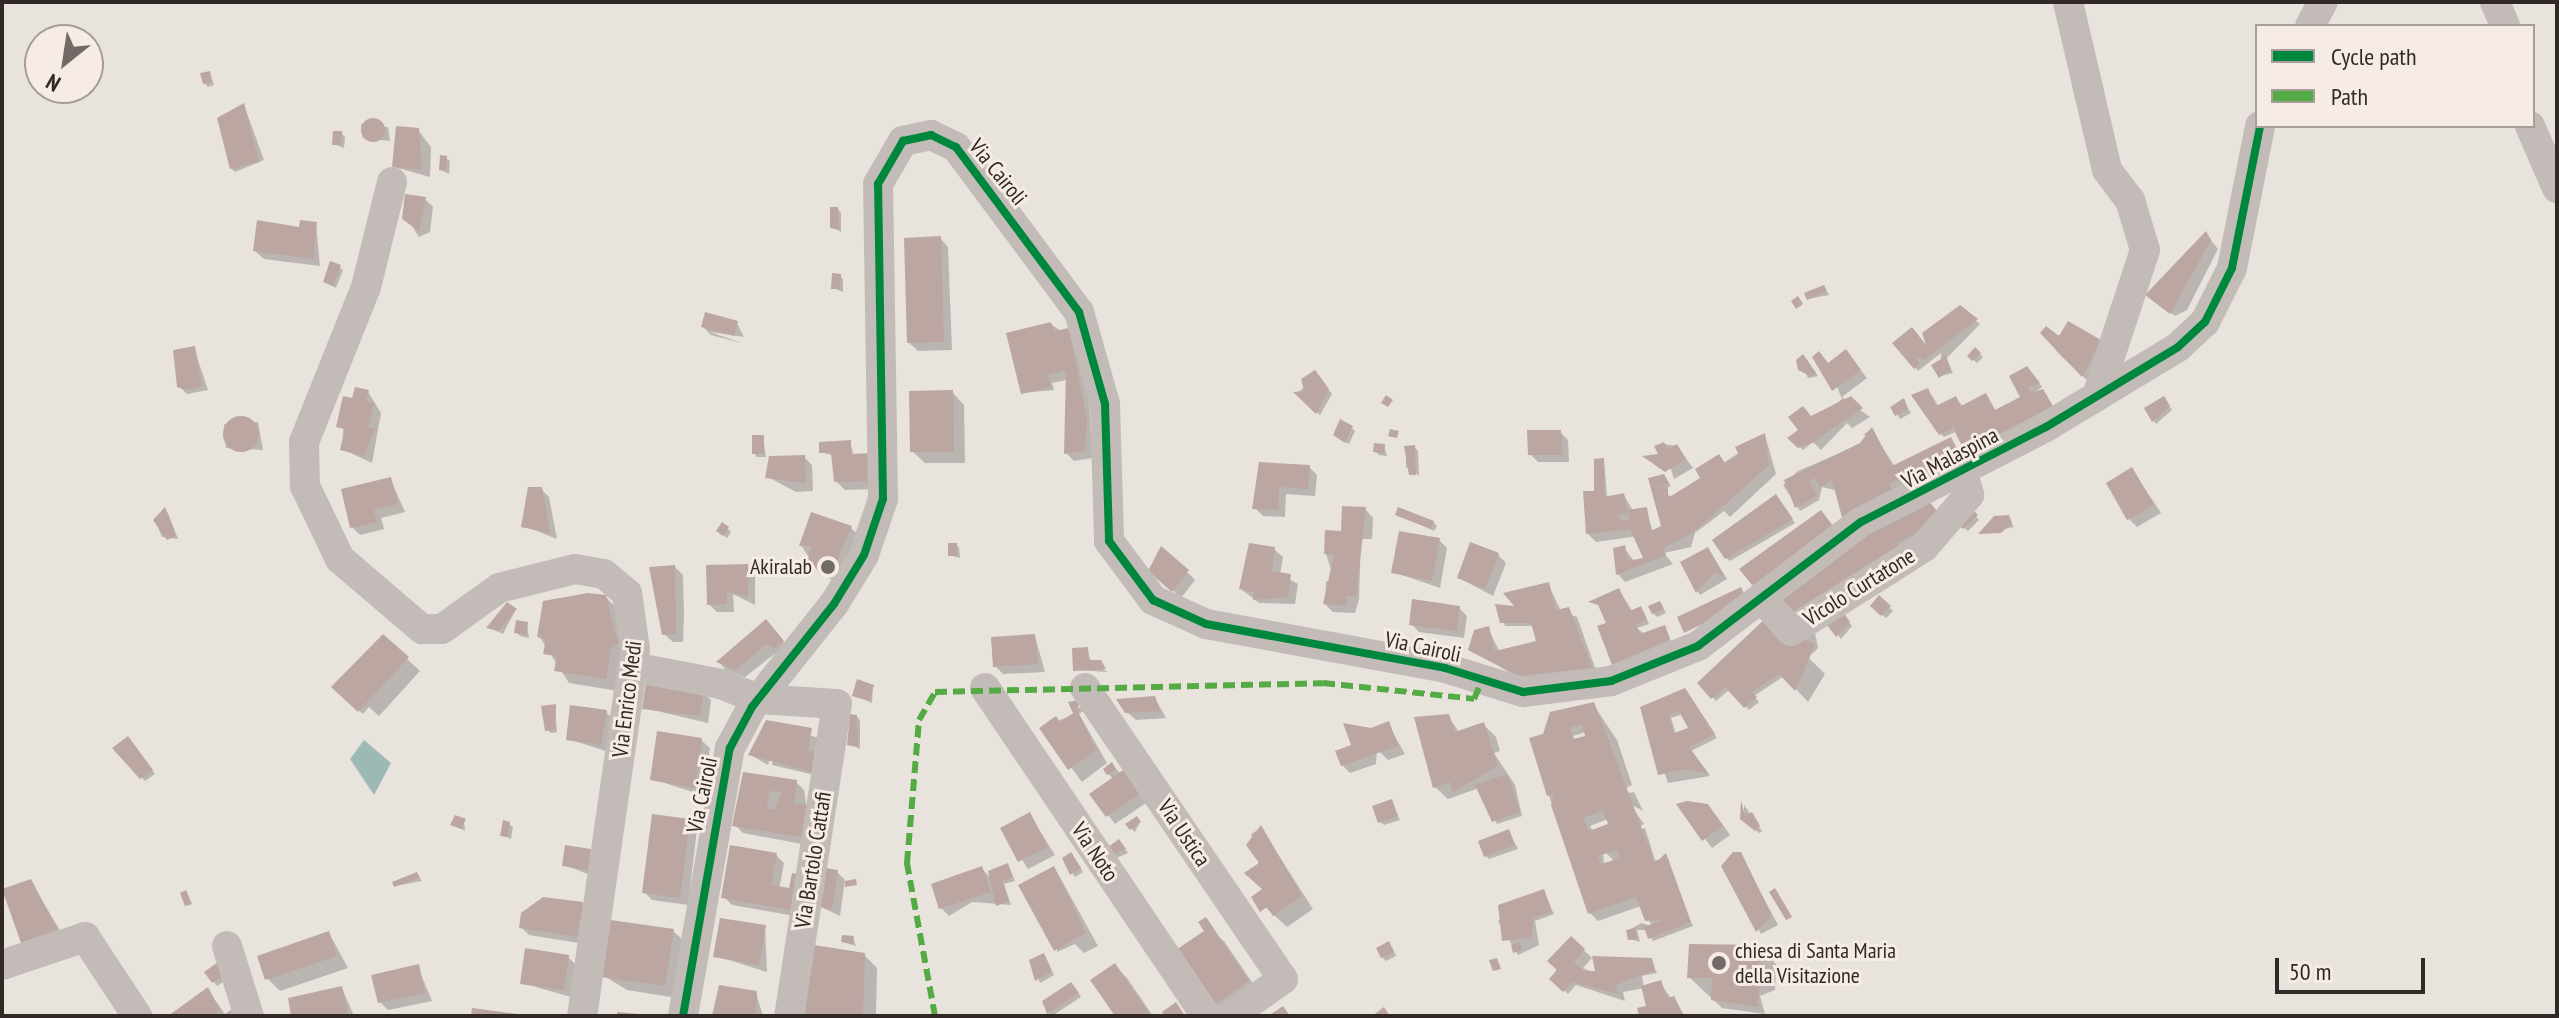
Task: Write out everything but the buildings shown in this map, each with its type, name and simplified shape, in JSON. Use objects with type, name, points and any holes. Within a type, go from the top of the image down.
[{"type":"street","points":[[2068,2],[2107,170],[2130,200],[2145,250],[2097,396]]},
{"type":"street","points":[[2311,24],[2323,2]]},
{"type":"street","points":[[2495,2],[2504,24]]},
{"type":"street","name":"Via Malaspina","points":[[1611,681],[1698,646],[1764,601],[1861,522],[1963,472],[2178,347],[2205,322],[2232,268],[2260,128]]},
{"type":"street","points":[[2531,128],[2557,188]]},
{"type":"street","name":"Via Cairoli","points":[[683,1016],[723,770],[758,699],[834,604],[881,507],[886,443],[878,184],[890,152],[931,135],[967,159],[1087,328],[1105,404],[1109,541],[1153,600],[1206,624],[1445,668],[1500,688],[1543,691],[1611,681]]},
{"type":"street","name":"Via Enrico Medi","points":[[392,182],[366,287],[301,456],[326,535],[356,576],[428,631],[499,588],[575,569],[604,574],[632,605],[633,667],[582,1016]]},
{"type":"street","name":"Vicolo Curtatone","points":[[1764,601],[1791,631],[1878,577],[1924,547],[1969,495],[1963,472]]},
{"type":"street","points":[[633,667],[721,684],[758,699]]},
{"type":"street","name":"Via Noto","points":[[985,688],[1206,1016]]},
{"type":"street","name":"Via Ustica","points":[[1085,688],[1283,979],[1231,1016]]},
{"type":"street","name":"Via Bartolo Cattafi","points":[[758,699],[837,704],[789,1016]]},
{"type":"street","points":[[2,965],[85,937],[137,1016]]},
{"type":"street","points":[[227,946],[249,1016]]},
{"type":"water","points":[[364,740],[391,763],[374,795],[350,759]]},
{"type":"marked path","points":[[935,1016],[907,863],[919,720],[935,692],[1323,683],[1474,699],[1482,681]]},
{"type":"cycle path","points":[[683,1016],[730,748],[752,707],[834,604],[864,555],[883,499],[878,184],[903,141],[931,135],[956,147],[1079,312],[1105,404],[1109,541],[1153,600],[1206,624],[1445,668],[1523,692],[1611,681],[1698,646],[1861,522],[2046,427],[2178,347],[2205,322],[2232,268],[2260,128]]},
{"type":"place","name":"Akiralab","points":[[828,567]]},
{"type":"place","name":"chiesa di Santa Maria della Visitazione","points":[[1719,963]]}]
